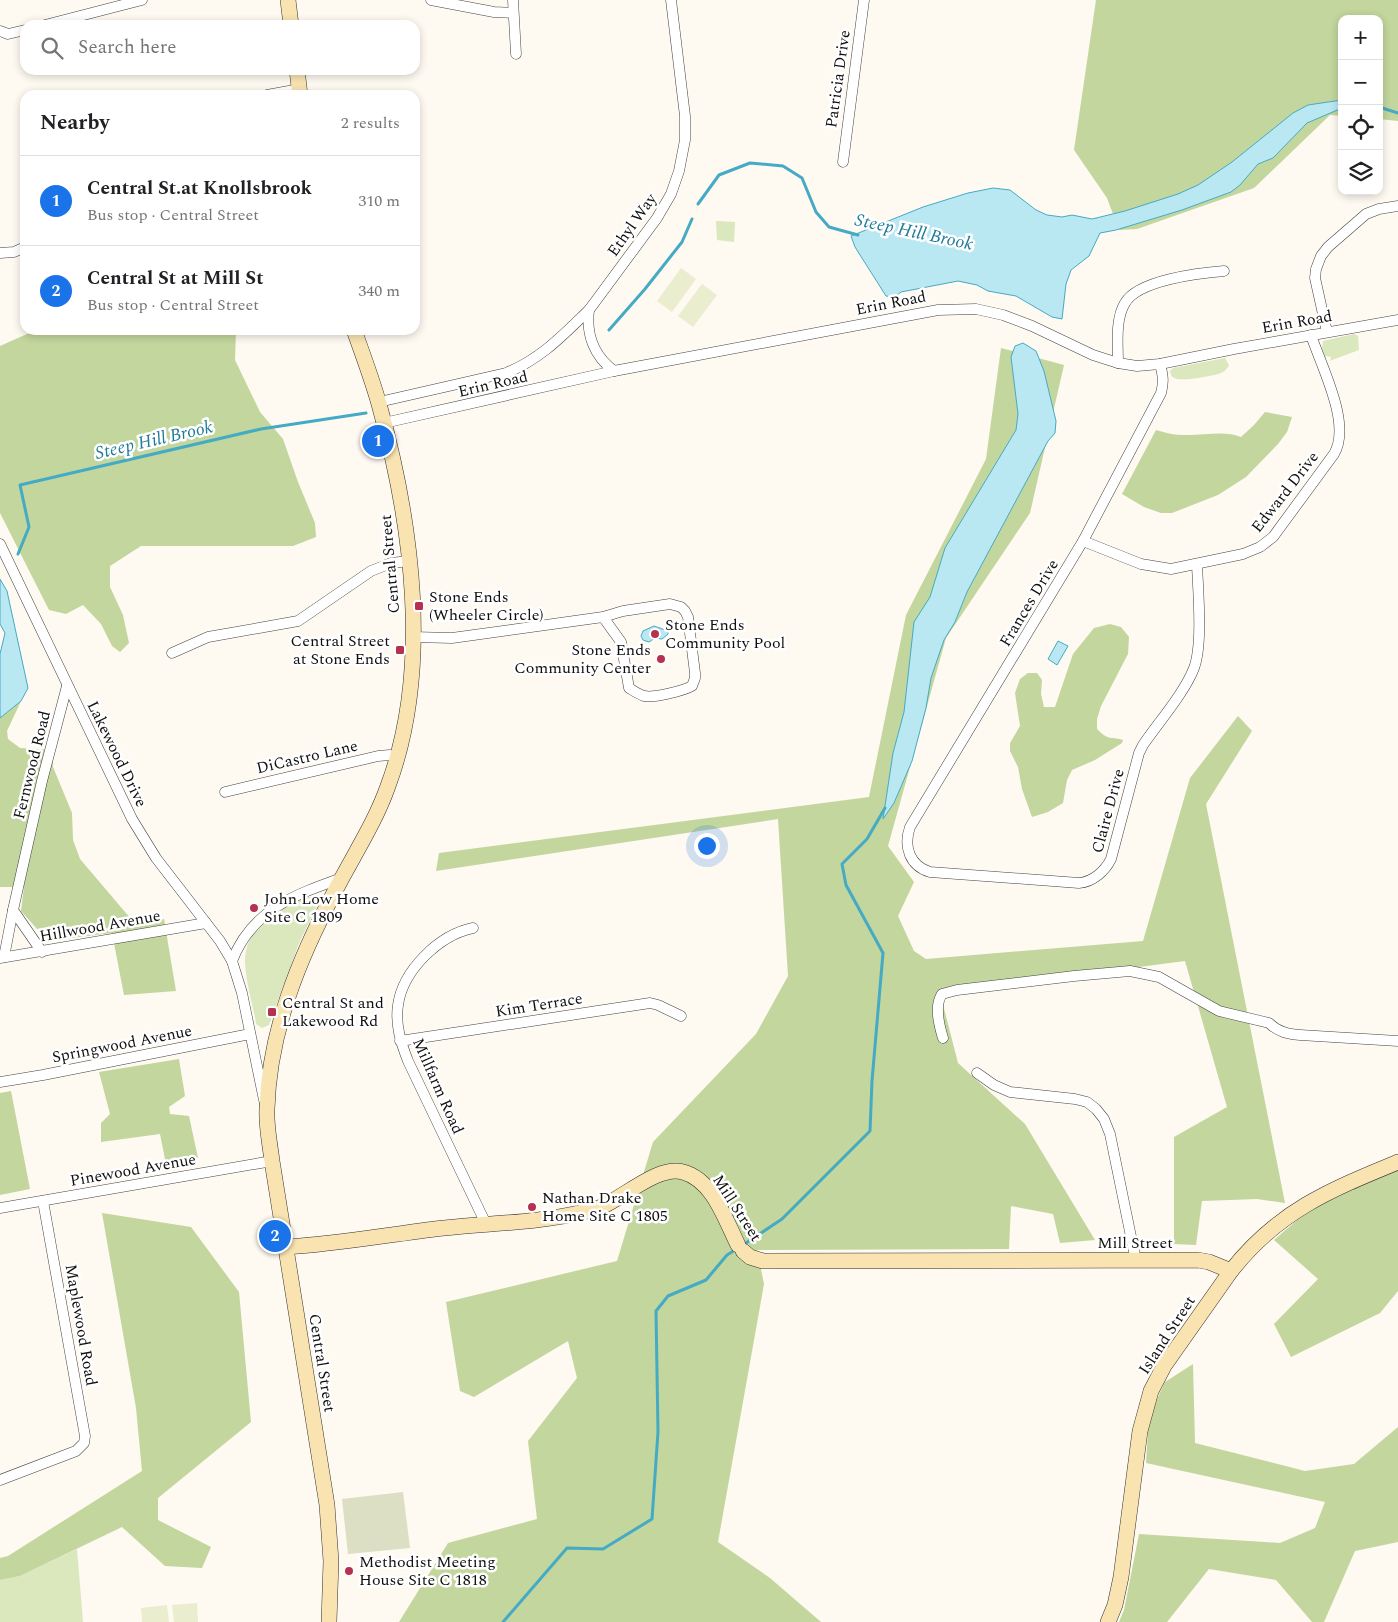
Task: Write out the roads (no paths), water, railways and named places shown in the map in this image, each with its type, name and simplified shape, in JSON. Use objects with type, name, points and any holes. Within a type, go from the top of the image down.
[{"type":"street","points":[[64,20],[142,0]]},
{"type":"street","points":[[288,0],[291,20]]},
{"type":"street","points":[[431,0],[494,12],[513,13]]},
{"type":"street","points":[[514,0],[516,54]]},
{"type":"street","name":"Ethyl Way","points":[[379,402],[506,373],[534,360],[589,310],[657,218],[671,194],[679,171],[685,140],[685,116],[671,0]]},
{"type":"street","name":"Patricia Drive","points":[[843,162],[864,0]]},
{"type":"street","points":[[0,31],[8,34],[20,31]]},
{"type":"street","points":[[298,75],[300,90]]},
{"type":"street","points":[[1327,332],[1315,278],[1321,256],[1328,247],[1366,214],[1398,206]]},
{"type":"street","points":[[0,253],[14,252],[20,249]]},
{"type":"street","points":[[1118,363],[1121,312],[1125,302],[1132,294],[1140,288],[1193,273],[1224,271]]},
{"type":"street","name":"Erin Road","points":[[384,423],[614,371],[955,308],[976,309],[1003,315],[1032,326],[1093,355],[1118,363],[1137,366],[1160,364],[1398,320]]},
{"type":"street","points":[[589,310],[588,319],[592,341],[599,356],[614,371]]},
{"type":"street","name":"Central Street","points":[[266,1111],[274,1050],[290,990],[307,948],[381,802],[397,757],[408,710],[412,674],[413,637],[409,561],[401,501],[379,402],[356,335]]},
{"type":"street","name":"Edward Drive","points":[[1083,541],[1129,560],[1152,567],[1170,569],[1243,554],[1268,542],[1336,450],[1339,435],[1336,410],[1311,335]]},
{"type":"street","name":"Frances Drive","points":[[908,851],[907,836],[910,828],[1083,541],[1161,393],[1164,377],[1160,364]]},
{"type":"street","name":"Lakewood Drive","points":[[0,544],[132,819],[156,858],[220,941],[232,962]]},
{"type":"street","points":[[172,652],[208,637],[298,621],[371,571],[392,563],[409,561]]},
{"type":"street","name":"Claire Drive","points":[[908,851],[916,864],[924,871],[959,875],[1084,883],[1096,877],[1108,867],[1139,753],[1194,668],[1198,645],[1197,564]]},
{"type":"street","points":[[413,637],[452,638],[603,617],[623,611],[670,604],[681,607],[688,617],[695,673],[692,686],[683,690],[650,696],[638,694],[629,688],[620,642],[610,624],[603,617]]},
{"type":"street","name":"Fernwood Road","points":[[2,957],[42,781],[67,686]]},
{"type":"street","name":"DiCastro Lane","points":[[225,792],[378,756],[390,755],[397,757]]},
{"type":"street","points":[[232,962],[244,937],[273,908],[301,893],[342,878]]},
{"type":"street","points":[[13,910],[42,952]]},
{"type":"street","name":"Hillwood Avenue","points":[[2,957],[42,952],[206,923]]},
{"type":"street","name":"Millfarm Road","points":[[473,928],[455,933],[429,952],[414,970],[402,989],[398,1005],[398,1022],[400,1041],[486,1224]]},
{"type":"street","name":"Central Street","points":[[232,962],[242,993],[266,1111],[272,1161],[329,1518],[331,1561],[329,1622]]},
{"type":"street","points":[[942,1038],[938,1022],[938,1000],[942,994],[957,990],[1130,971],[1159,977],[1219,1010],[1269,1024],[1286,1033],[1398,1041]]},
{"type":"street","name":"Kim Terrace","points":[[400,1041],[650,1003],[681,1016]]},
{"type":"street","name":"Springwood Avenue","points":[[0,1082],[250,1034]]},
{"type":"street","points":[[977,1072],[1010,1092],[1075,1099],[1087,1102],[1096,1109],[1104,1119],[1110,1134],[1136,1261]]},
{"type":"street","name":"Pinewood Avenue","points":[[0,1208],[272,1161]]},
{"type":"street","name":"Island Street","points":[[1108,1622],[1115,1605],[1121,1577],[1140,1432],[1151,1392],[1164,1366],[1231,1271],[1269,1230],[1302,1206],[1347,1183],[1398,1162]]},
{"type":"street","name":"Mill Street","points":[[286,1247],[560,1217],[600,1207],[630,1192],[635,1186],[665,1172],[681,1171],[692,1176],[708,1190],[720,1208],[740,1248],[750,1257],[770,1262],[1198,1260],[1209,1262],[1231,1271]]},
{"type":"street","name":"Maplewood Road","points":[[0,1480],[76,1451],[84,1443],[85,1428],[43,1201]]},
{"type":"water","points":[[1338,101],[1338,110],[1307,123],[1273,158],[1258,164],[1240,185],[1231,192],[1182,210],[1100,233],[1089,256],[1071,270],[1066,284],[1062,319],[1052,317],[1016,296],[988,291],[977,285],[958,281],[901,292],[895,297],[886,296],[855,247],[851,236],[923,207],[968,193],[993,188],[1010,190],[1036,210],[1047,215],[1062,217],[1072,215],[1092,219],[1125,211],[1178,194],[1198,185],[1232,162],[1293,113],[1308,105]]},
{"type":"water","points":[[1023,343],[1036,351],[1044,371],[1056,421],[1055,433],[1048,441],[967,592],[955,622],[944,640],[931,678],[926,708],[912,761],[894,803],[883,819],[893,753],[904,712],[914,622],[930,597],[945,548],[1016,430],[1018,414],[1011,357],[1015,346]]},
{"type":"water","points":[[0,579],[7,591],[28,688],[21,701],[0,718],[0,654],[5,633],[0,624]]},
{"type":"water","name":"Stone Ends Community Pool","points":[[654,626],[668,631],[668,634],[662,639],[655,638],[649,642],[643,640],[641,636],[643,631]]},
{"type":"water","points":[[1058,641],[1068,646],[1057,665],[1048,659]]},
{"type":"waterway","name":"Steep Hill Brook","points":[[1383,108],[1398,113]]},
{"type":"waterway","name":"Steep Hill Brook","points":[[698,204],[719,175],[750,163],[783,166],[802,178],[816,212],[829,227],[858,235]]},
{"type":"waterway","name":"Steep Hill Brook","points":[[609,330],[645,289],[682,242],[692,219]]},
{"type":"waterway","name":"Steep Hill Brook","points":[[18,554],[29,527],[20,485],[261,429],[366,413]]},
{"type":"waterway","points":[[743,1245],[782,1219],[870,1131],[872,1081],[883,953],[846,885],[842,864],[867,839],[885,808]]},
{"type":"waterway","points":[[503,1622],[567,1548],[603,1549],[652,1519],[658,1432],[656,1311],[668,1296],[706,1280],[727,1255],[735,1250]]},
{"type":"place","name":"Central St.at Knollsbrook","points":[[378,441]]},
{"type":"place","name":"Stone Ends (Wheeler Circle)","points":[[419,606]]},
{"type":"place","name":"Stone Ends Community Pool","points":[[655,634]]},
{"type":"place","name":"Central Street at Stone Ends","points":[[400,650]]},
{"type":"place","name":"Stone Ends Community Center","points":[[661,659]]},
{"type":"place","name":"John Low Home Site C 1809","points":[[254,908]]},
{"type":"place","name":"Central St and Lakewood Rd","points":[[272,1012]]},
{"type":"place","name":"Nathan Drake Home Site C 1805","points":[[532,1207]]},
{"type":"place","name":"Central St at Mill St","points":[[275,1236]]},
{"type":"place","name":"Methodist Meeting House Site C 1818","points":[[349,1571]]}]
